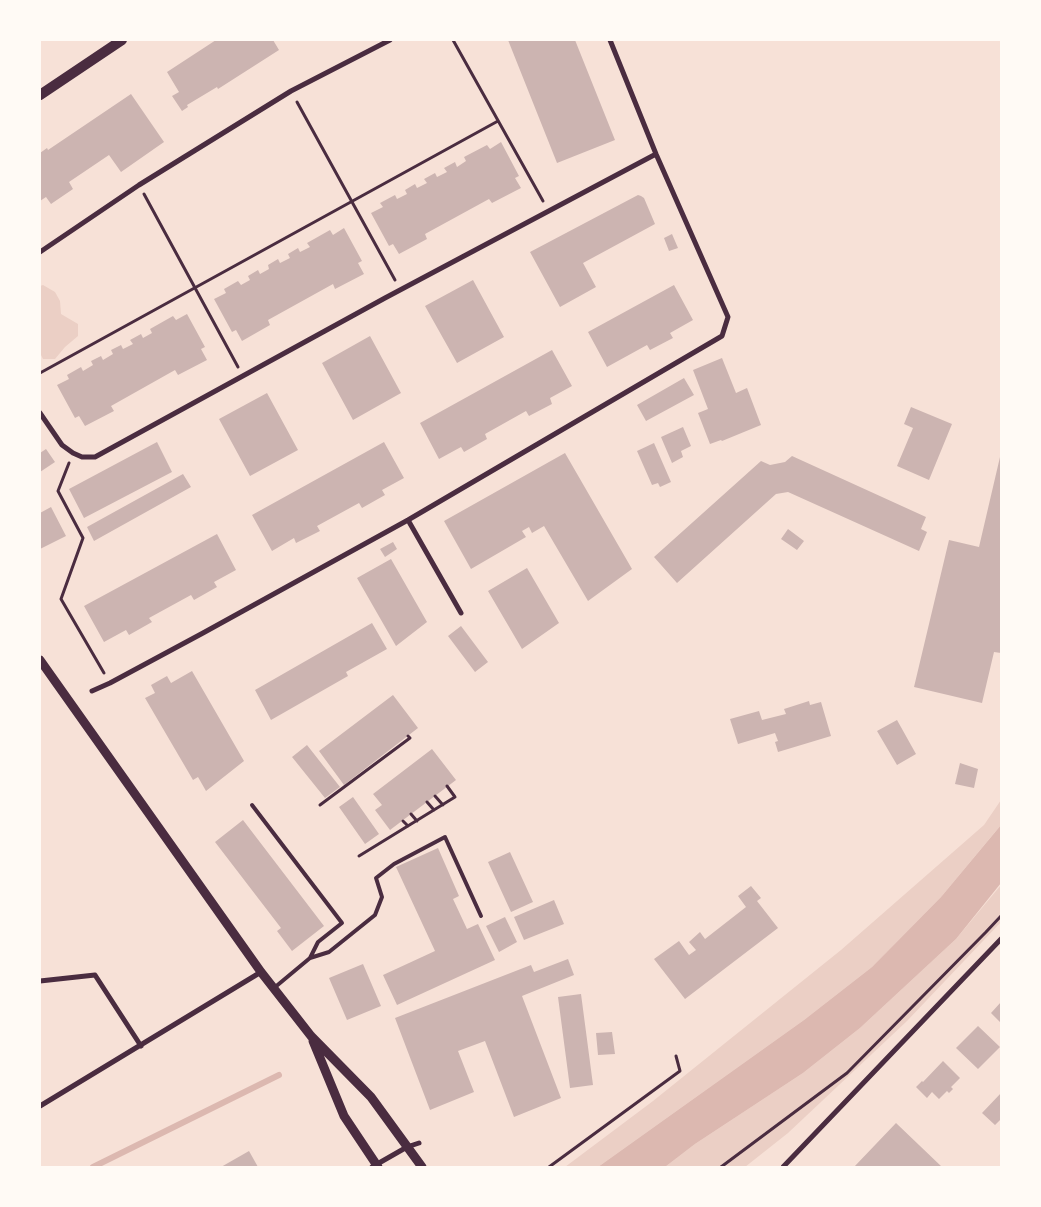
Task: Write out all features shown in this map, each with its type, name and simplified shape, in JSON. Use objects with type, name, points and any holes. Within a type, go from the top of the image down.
[{"type":"main road","points":[[40,95],[122,40]]},
{"type":"street","points":[[40,252],[139,185],[291,91],[390,40]]},
{"type":"street","points":[[92,691],[203,633],[408,520],[722,336],[728,317],[656,154],[610,40]]},
{"type":"street","points":[[40,413],[62,445],[72,453],[82,457],[95,457],[400,290],[656,154]]},
{"type":"street","points":[[408,520],[461,613]]},
{"type":"street","points":[[40,660],[261,972],[311,1036],[371,1097],[422,1167]]},
{"type":"street","points":[[782,1167],[1001,939]]},
{"type":"street","points":[[40,1106],[261,972]]},
{"type":"street","points":[[40,981],[95,975],[141,1046]]},
{"type":"street","points":[[311,1036],[344,1116],[376,1166],[408,1147],[419,1143]]},
{"type":"lane","points":[[252,805],[342,923],[318,942],[310,958]]},
{"type":"lane","points":[[274,988],[310,958],[329,952],[375,915],[382,897],[376,878],[394,864],[445,837],[481,916]]},
{"type":"path","points":[[453,40],[548,211]]},
{"type":"path","points":[[291,91],[400,290]]},
{"type":"path","points":[[40,373],[498,121]]},
{"type":"path","points":[[139,185],[243,375]]},
{"type":"path","points":[[72,453],[58,491],[83,538],[61,600],[110,683]]},
{"type":"path","points":[[320,805],[410,738],[408,736]]},
{"type":"path","points":[[359,856],[455,797],[447,786]]},
{"type":"path","points":[[435,796],[443,804]]},
{"type":"path","points":[[427,802],[434,810]]},
{"type":"path","points":[[412,814],[417,821]]},
{"type":"path","points":[[403,820],[408,826]]},
{"type":"path","points":[[721,1167],[847,1073],[1001,916]]},
{"type":"path","points":[[549,1167],[680,1071],[676,1056]]},
{"type":"shaded area","points":[[43,285],[55,292],[60,301],[61,314],[78,324],[78,336],[55,359],[43,359],[40,353],[40,286]]},
{"type":"shaded area","points":[[1001,800],[1001,825],[941,897],[872,967],[804,1020],[598,1167],[565,1167],[653,1101],[841,950],[984,825]]},
{"type":"shaded area","points":[[1001,825],[1001,883],[956,939],[860,1028],[803,1073],[695,1144],[665,1167],[598,1167],[804,1020],[872,967],[941,897]]},
{"type":"shaded area","points":[[1001,885],[1001,922],[907,1021],[788,1133],[745,1167],[665,1167],[695,1144],[803,1073],[860,1028],[956,939]]},
{"type":"building","points":[[216,40],[273,40],[279,50],[218,89],[217,87],[187,105],[188,107],[182,111],[172,96],[179,92],[167,72]]},
{"type":"building","points":[[508,40],[575,40],[615,140],[557,163]]},
{"type":"building","points":[[131,94],[164,142],[121,172],[109,155],[69,182],[73,189],[51,204],[46,197],[40,201],[40,153],[47,148],[48,150]]},
{"type":"building","points":[[501,142],[519,176],[515,178],[521,188],[492,203],[489,199],[425,234],[427,239],[399,254],[393,244],[389,246],[371,213],[383,207],[380,203],[395,195],[397,199],[407,194],[405,190],[415,184],[417,188],[427,183],[424,179],[435,173],[437,177],[447,172],[444,168],[455,162],[457,167],[466,161],[464,157],[487,145],[490,149]]},
{"type":"building","points":[[638,195],[644,198],[655,224],[583,263],[596,287],[560,307],[530,252]]},
{"type":"building","points":[[344,228],[362,261],[358,263],[364,274],[335,289],[333,284],[268,320],[270,325],[242,341],[236,330],[232,332],[214,299],[226,293],[224,289],[238,281],[241,285],[250,280],[248,276],[258,270],[260,274],[269,269],[268,265],[278,259],[280,263],[290,258],[288,254],[298,248],[300,252],[310,247],[307,243],[330,230],[333,235]]},
{"type":"building","points":[[672,234],[678,248],[669,251],[664,238]]},
{"type":"building","points":[[473,280],[504,337],[457,363],[425,306]]},
{"type":"building","points":[[674,285],[693,320],[670,333],[673,338],[650,350],[647,345],[607,367],[588,332]]},
{"type":"building","points":[[187,314],[205,347],[201,349],[207,360],[178,375],[175,370],[111,406],[114,411],[85,426],[79,416],[75,418],[57,385],[69,379],[67,375],[81,367],[83,371],[93,365],[91,361],[101,356],[103,360],[113,354],[111,350],[121,345],[123,349],[133,344],[130,340],[141,334],[143,338],[152,333],[150,329],[173,316],[176,320]]},
{"type":"building","points":[[370,336],[401,393],[353,420],[322,363]]},
{"type":"building","points":[[552,350],[572,386],[550,398],[552,404],[529,416],[526,411],[485,434],[487,439],[464,452],[461,447],[439,459],[420,423]]},
{"type":"building","points":[[722,358],[736,393],[747,388],[761,425],[710,444],[698,413],[708,409],[693,370]]},
{"type":"building","points":[[684,378],[694,395],[646,421],[637,405]]},
{"type":"building","points":[[267,393],[298,450],[250,476],[219,419]]},
{"type":"building","points":[[911,407],[952,424],[929,480],[897,466],[913,428],[904,424]]},
{"type":"building","points":[[683,427],[691,446],[681,451],[683,457],[672,463],[661,437]]},
{"type":"building","points":[[157,442],[172,472],[84,518],[69,489]]},
{"type":"building","points":[[384,442],[404,478],[382,490],[385,495],[362,508],[359,503],[317,526],[320,531],[296,543],[294,538],[272,551],[252,515]]},
{"type":"building","points":[[654,443],[671,482],[660,487],[658,483],[652,485],[637,451]]},
{"type":"building","points":[[46,449],[55,462],[40,472],[40,453]]},
{"type":"building","points":[[565,453],[632,569],[588,601],[544,526],[532,533],[529,527],[522,531],[526,537],[471,569],[444,521]]},
{"type":"building","points":[[792,456],[926,517],[921,529],[927,532],[919,551],[788,492],[776,494],[677,583],[654,557],[761,461],[770,465],[785,462]]},
{"type":"building","points":[[1000,457],[1001,653],[994,652],[982,703],[914,687],[949,540],[979,547]]},
{"type":"building","points":[[183,474],[191,487],[94,541],[87,527]]},
{"type":"building","points":[[51,507],[66,536],[40,549],[40,513]]},
{"type":"building","points":[[788,529],[804,541],[797,550],[781,539]]},
{"type":"building","points":[[217,534],[236,570],[214,582],[217,587],[194,600],[191,595],[149,618],[152,622],[129,635],[126,630],[104,642],[84,606]]},
{"type":"building","points":[[393,542],[397,549],[385,557],[380,549]]},
{"type":"building","points":[[391,559],[427,622],[396,646],[357,578]]},
{"type":"building","points":[[527,568],[559,623],[522,649],[488,591]]},
{"type":"building","points":[[372,623],[387,649],[346,672],[348,676],[271,720],[255,690]]},
{"type":"building","points":[[461,626],[488,662],[475,672],[448,636]]},
{"type":"building","points":[[192,671],[244,761],[206,791],[198,777],[193,780],[145,698],[155,693],[151,685],[167,676],[171,683]]},
{"type":"building","points":[[393,695],[418,728],[344,785],[319,751]]},
{"type":"building","points":[[809,701],[810,705],[821,702],[831,736],[778,752],[775,742],[778,741],[775,733],[738,744],[730,719],[759,711],[762,720],[786,714],[784,709]]},
{"type":"building","points":[[897,720],[916,754],[897,765],[877,731]]},
{"type":"building","points":[[307,745],[340,787],[325,798],[292,757]]},
{"type":"building","points":[[432,749],[456,780],[390,830],[375,810],[382,805],[373,794]]},
{"type":"building","points":[[960,763],[978,769],[974,788],[955,784]]},
{"type":"building","points":[[353,797],[379,834],[365,844],[339,807]]},
{"type":"building","points":[[243,820],[324,926],[292,951],[277,931],[281,928],[215,842]]},
{"type":"building","points":[[438,848],[459,896],[453,899],[467,929],[478,924],[495,960],[397,1005],[383,975],[435,951],[396,867]]},
{"type":"building","points":[[510,852],[533,902],[511,912],[488,862]]},
{"type":"building","points":[[751,886],[761,898],[757,901],[778,928],[685,999],[654,959],[679,941],[689,955],[696,950],[689,942],[700,932],[705,939],[746,907],[738,896]]},
{"type":"building","points":[[554,900],[564,924],[524,940],[514,917]]},
{"type":"building","points":[[505,917],[517,942],[499,952],[486,926]]},
{"type":"building","points":[[568,959],[574,975],[522,996],[561,1098],[514,1117],[485,1041],[458,1051],[474,1092],[430,1110],[395,1018],[531,965],[534,972]]},
{"type":"building","points":[[363,964],[381,1006],[347,1020],[329,978]]},
{"type":"building","points":[[581,994],[593,1085],[570,1088],[558,997]]},
{"type":"building","points":[[1001,1002],[1001,1023],[991,1013]]},
{"type":"building","points":[[978,1026],[1000,1047],[978,1069],[956,1048]]},
{"type":"building","points":[[612,1032],[615,1054],[598,1055],[596,1033]]},
{"type":"building","points":[[943,1061],[960,1078],[951,1087],[953,1089],[949,1093],[947,1091],[939,1099],[932,1092],[927,1098],[916,1087]]},
{"type":"building","points":[[1001,1093],[1001,1119],[995,1125],[982,1113]]},
{"type":"building","points":[[896,1123],[942,1167],[854,1167]]},
{"type":"building","points":[[249,1151],[258,1167],[221,1167]]},
{"type":"waterway","points":[[93,1167],[279,1075]]}]
